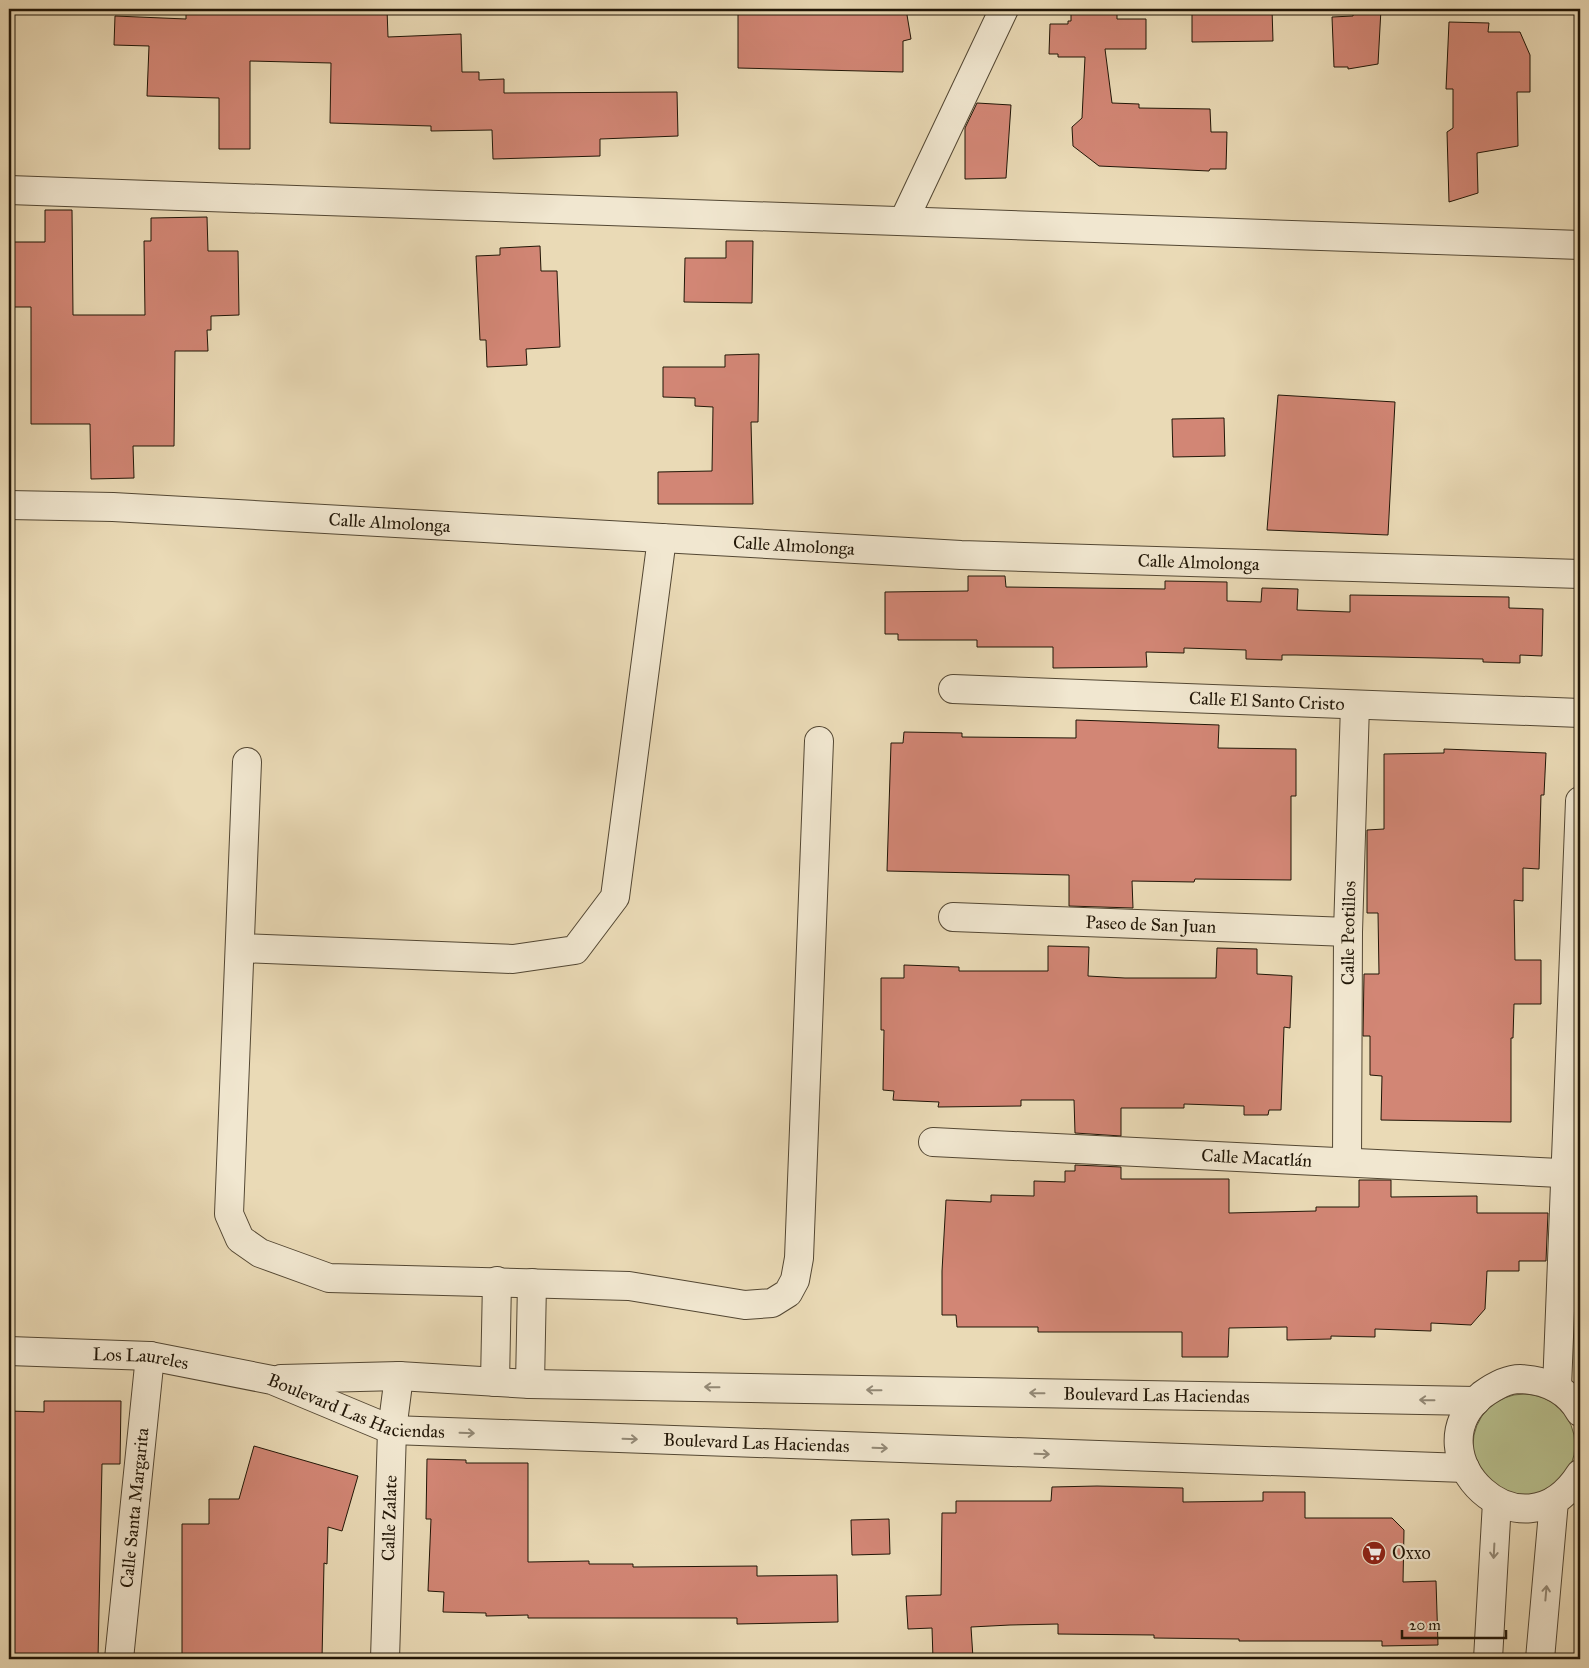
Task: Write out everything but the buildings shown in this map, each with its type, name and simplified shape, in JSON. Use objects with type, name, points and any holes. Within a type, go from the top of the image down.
[{"type":"street","points":[[904,220],[1004,9]]},
{"type":"street","points":[[9,190],[904,220],[987,226],[1580,245]]},
{"type":"street","name":"Calle Almolonga","points":[[9,505],[113,507],[961,555],[1580,574]]},
{"type":"street","points":[[240,948],[513,959],[575,950],[615,897],[662,538]]},
{"type":"street","name":"Calle El Santo Cristo","points":[[953,689],[1580,713]]},
{"type":"street","name":"Calle Peotillos","points":[[1346,1162],[1348,932],[1355,705]]},
{"type":"street","points":[[247,762],[229,1214],[240,1239],[260,1253],[329,1278],[629,1286],[746,1305],[772,1303],[788,1293],[796,1280],[819,741]]},
{"type":"street","points":[[1573,1402],[1573,1173],[1580,801]]},
{"type":"street","name":"Paseo de San Juan","points":[[953,917],[1348,932]]},
{"type":"street","name":"Calle Macatlán","points":[[933,1142],[1573,1173]]},
{"type":"street","points":[[495,1382],[497,1281]]},
{"type":"street","points":[[530,1384],[532,1283]]},
{"type":"street","name":"Los Laureles","points":[[9,1351],[150,1356],[272,1380]]},
{"type":"street","name":"Calle Santa Margarita","points":[[120,1659],[150,1356]]},
{"type":"street","name":"Boulevard Las Haciendas","points":[[272,1380],[399,1376],[530,1384],[1476,1401]]},
{"type":"street","name":"Calle Zalate","points":[[385,1659],[392,1430],[399,1376]]},
{"type":"street","points":[[1573,1402],[1536,1380],[1514,1379],[1493,1387],[1476,1401],[1467,1413],[1460,1440],[1460,1455],[1472,1482],[1484,1494],[1497,1502],[1516,1508],[1536,1508],[1554,1501],[1572,1488],[1580,1474]]},
{"type":"street","name":"Boulevard Las Haciendas","points":[[272,1380],[392,1430],[1465,1468]]},
{"type":"street","points":[[1540,1659],[1554,1501]]},
{"type":"street","points":[[1488,1659],[1497,1502]]},
{"type":"green space","points":[[1524,1394],[1544,1397],[1553,1402],[1567,1416],[1572,1425],[1575,1445],[1572,1465],[1567,1474],[1553,1488],[1544,1493],[1524,1496],[1504,1493],[1495,1488],[1481,1474],[1476,1465],[1473,1445],[1476,1425],[1481,1416],[1495,1402],[1504,1397]]},
{"type":"place","name":"Oxxo","points":[[1374,1553]]}]
